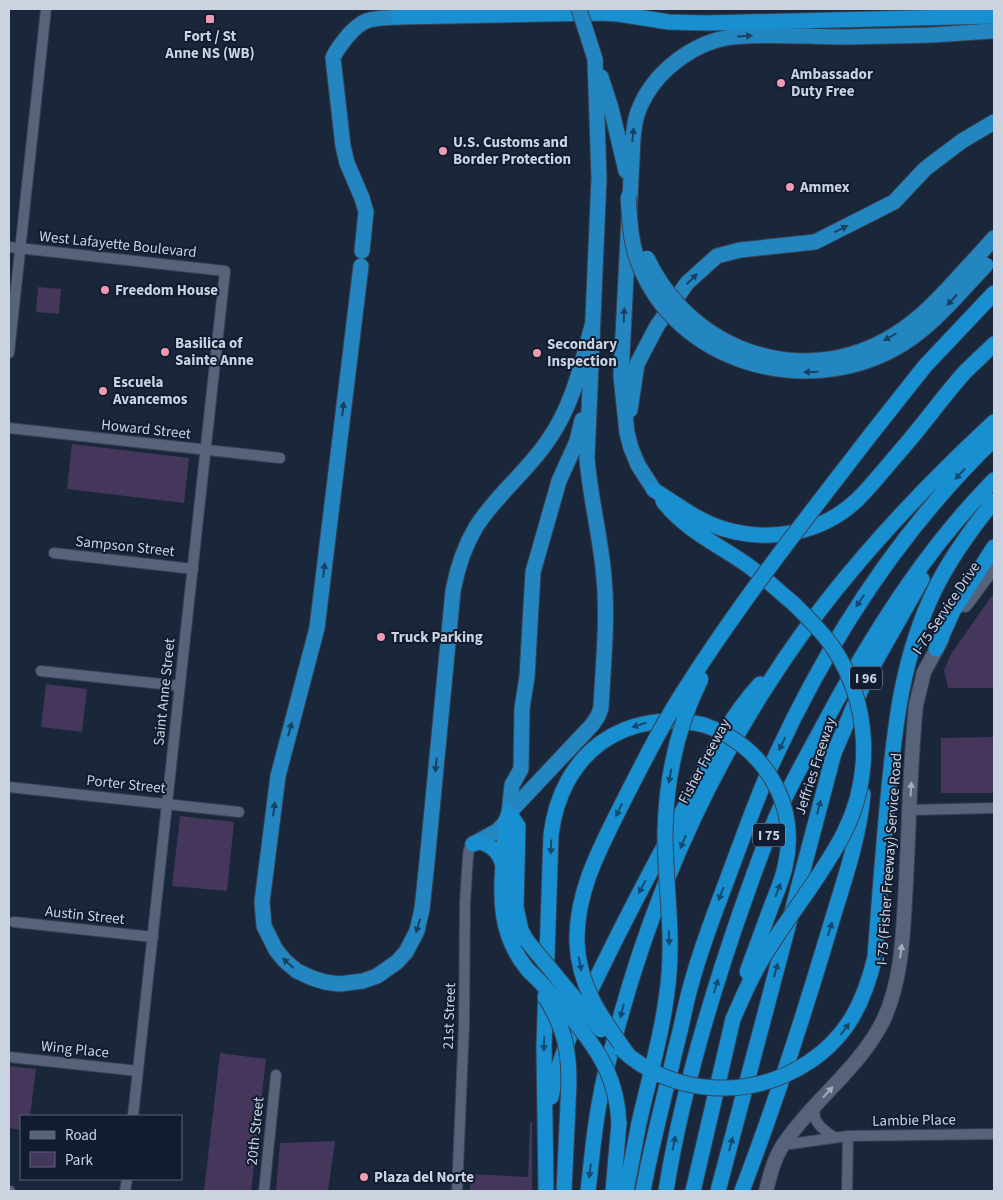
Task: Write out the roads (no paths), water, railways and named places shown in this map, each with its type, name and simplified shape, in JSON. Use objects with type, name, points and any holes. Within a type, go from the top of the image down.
[{"type":"highway","points":[[579,9],[611,108],[625,164],[632,238],[639,264],[651,289],[671,315],[688,331],[712,347],[729,355],[774,370],[793,372],[829,370],[864,362],[893,349],[920,332],[933,321],[986,259],[994,238]]},
{"type":"highway","points":[[592,326],[574,390],[562,418],[540,451],[502,494],[473,532],[460,560],[446,653],[422,909],[417,931],[406,952],[397,962],[377,976],[363,981],[339,984],[312,978],[297,971],[276,950],[264,926],[262,902],[278,776],[317,628],[366,212],[342,146],[333,58],[337,49],[360,23],[399,17],[598,13],[618,14],[669,22],[706,23],[994,16]]},
{"type":"highway","points":[[742,1191],[764,1134],[802,1022],[845,876],[862,806],[865,763],[860,711],[850,677],[825,636],[794,604],[748,566],[678,519],[654,490],[638,465],[627,433],[621,376],[633,138],[638,110],[643,99],[673,63],[704,45],[729,38],[747,36],[819,37],[994,32]]},
{"type":"highway","points":[[473,844],[497,831],[592,726],[600,712],[605,617],[604,581],[587,458],[599,178],[595,60]]},
{"type":"highway","points":[[627,433],[637,364],[657,326],[687,283],[717,256],[740,250],[815,242],[894,202],[931,164],[962,141],[994,122]]},
{"type":"highway","points":[[629,1056],[598,1013],[582,978],[577,943],[579,909],[587,880],[636,777],[671,712],[766,569],[900,396],[925,366],[994,293]]},
{"type":"highway","points":[[654,490],[691,514],[722,528],[737,532],[763,535],[792,533],[820,525],[846,509],[859,498],[965,373],[994,344]]},
{"type":"highway","points":[[914,435],[994,358]]},
{"type":"highway","points":[[564,1191],[569,1067],[565,1039],[551,1007],[507,936],[503,913],[504,879],[507,818],[512,785],[521,769],[522,708],[527,677],[531,583],[559,481],[577,440],[589,392]]},
{"type":"highway","name":"Fisher Freeway","points":[[588,1191],[601,1094],[626,997],[652,916],[695,816],[712,782],[753,707],[792,649],[834,592],[885,532],[928,486],[994,422]]},
{"type":"highway","points":[[643,1191],[650,1149],[691,984],[716,907],[757,800],[778,752],[804,698],[838,637],[869,588],[935,502],[994,439]]},
{"type":"highway","name":"I 75","points":[[666,1191],[674,1142],[721,967],[755,871],[782,803],[878,629],[920,568],[960,518],[994,480]]},
{"type":"highway","points":[[507,818],[518,826],[516,907],[521,930],[527,941],[593,1023],[629,1056],[656,1073],[672,1080],[691,1086],[723,1089],[765,1083],[790,1073],[809,1062],[821,1054],[844,1030],[860,1003],[869,982],[875,957],[893,738],[900,693],[914,642],[935,590],[974,525],[994,501]]},
{"type":"highway","name":"Jeffries Freeway","points":[[718,1191],[834,753],[866,678],[923,577],[960,518]]},
{"type":"highway","points":[[936,648],[952,611],[994,547]]},
{"type":"highway","points":[[626,1191],[667,999],[669,973],[665,834],[667,794],[672,761],[688,709],[723,632]]},
{"type":"highway","points":[[546,1122],[554,1081],[567,1041],[631,907],[714,751],[744,702],[792,649]]},
{"type":"highway","points":[[546,1191],[544,1047],[551,835],[556,807],[561,793],[576,767],[608,738],[649,722],[675,720],[716,729],[743,745],[767,770],[782,799],[788,834],[785,868],[744,978],[693,1191]]},
{"type":"highway","points":[[733,1019],[761,961],[844,833],[855,805],[865,763]]},
{"type":"highway","points":[[473,844],[484,843],[499,854],[502,861],[504,879]]},
{"type":"highway","points":[[527,969],[550,991],[601,1056],[616,1094],[619,1123],[613,1191]]},
{"type":"street","points":[[9,353],[46,9]]},
{"type":"street","name":"West Lafayette Boulevard","points":[[9,247],[225,271]]},
{"type":"street","name":"Saint Anne Street","points":[[133,1115],[225,271]]},
{"type":"street","name":"Howard Street","points":[[9,428],[280,458]]},
{"type":"street","name":"Sampson Street","points":[[54,554],[193,569]]},
{"type":"street","name":"I-75 Service Drive","points":[[914,727],[924,672],[936,648],[966,602],[993,568]]},
{"type":"street","points":[[41,671],[180,686]]},
{"type":"street","name":"I-75 (Fisher Freeway) Service Road","points":[[766,1191],[772,1170],[783,1145],[870,1042],[882,1023],[891,1003],[898,980],[904,927],[914,727]]},
{"type":"street","name":"Porter Street","points":[[9,787],[239,812]]},
{"type":"street","points":[[910,810],[994,808]]},
{"type":"street","name":"21st Street","points":[[458,1191],[464,1026],[465,902],[468,856],[469,849],[473,844]]},
{"type":"street","name":"Austin Street","points":[[14,922],[153,938]]},
{"type":"street","name":"Wing Place","points":[[9,1057],[138,1071]]},
{"type":"street","name":"20th Street","points":[[264,1191],[276,1075]]},
{"type":"street","points":[[815,1106],[814,1116],[817,1122],[826,1132],[834,1137]]},
{"type":"street","name":"Lambie Place","points":[[783,1145],[848,1136],[994,1134]]},
{"type":"street","points":[[847,1191],[848,1136]]},
{"type":"place","name":"Fort / St Anne NS (WB)","points":[[210,19]]},
{"type":"place","name":"Ambassador Duty Free","points":[[781,83]]},
{"type":"place","name":"U.S. Customs and Border Protection","points":[[443,151]]},
{"type":"place","name":"Ammex","points":[[790,187]]},
{"type":"place","name":"Freedom House","points":[[105,290]]},
{"type":"place","name":"Basilica of Sainte Anne","points":[[165,352]]},
{"type":"place","name":"Secondary Inspection","points":[[537,353]]},
{"type":"place","name":"Escuela Avancemos","points":[[103,391]]},
{"type":"place","name":"Truck Parking","points":[[381,637]]},
{"type":"place","name":"Plaza del Norte","points":[[364,1177]]}]
